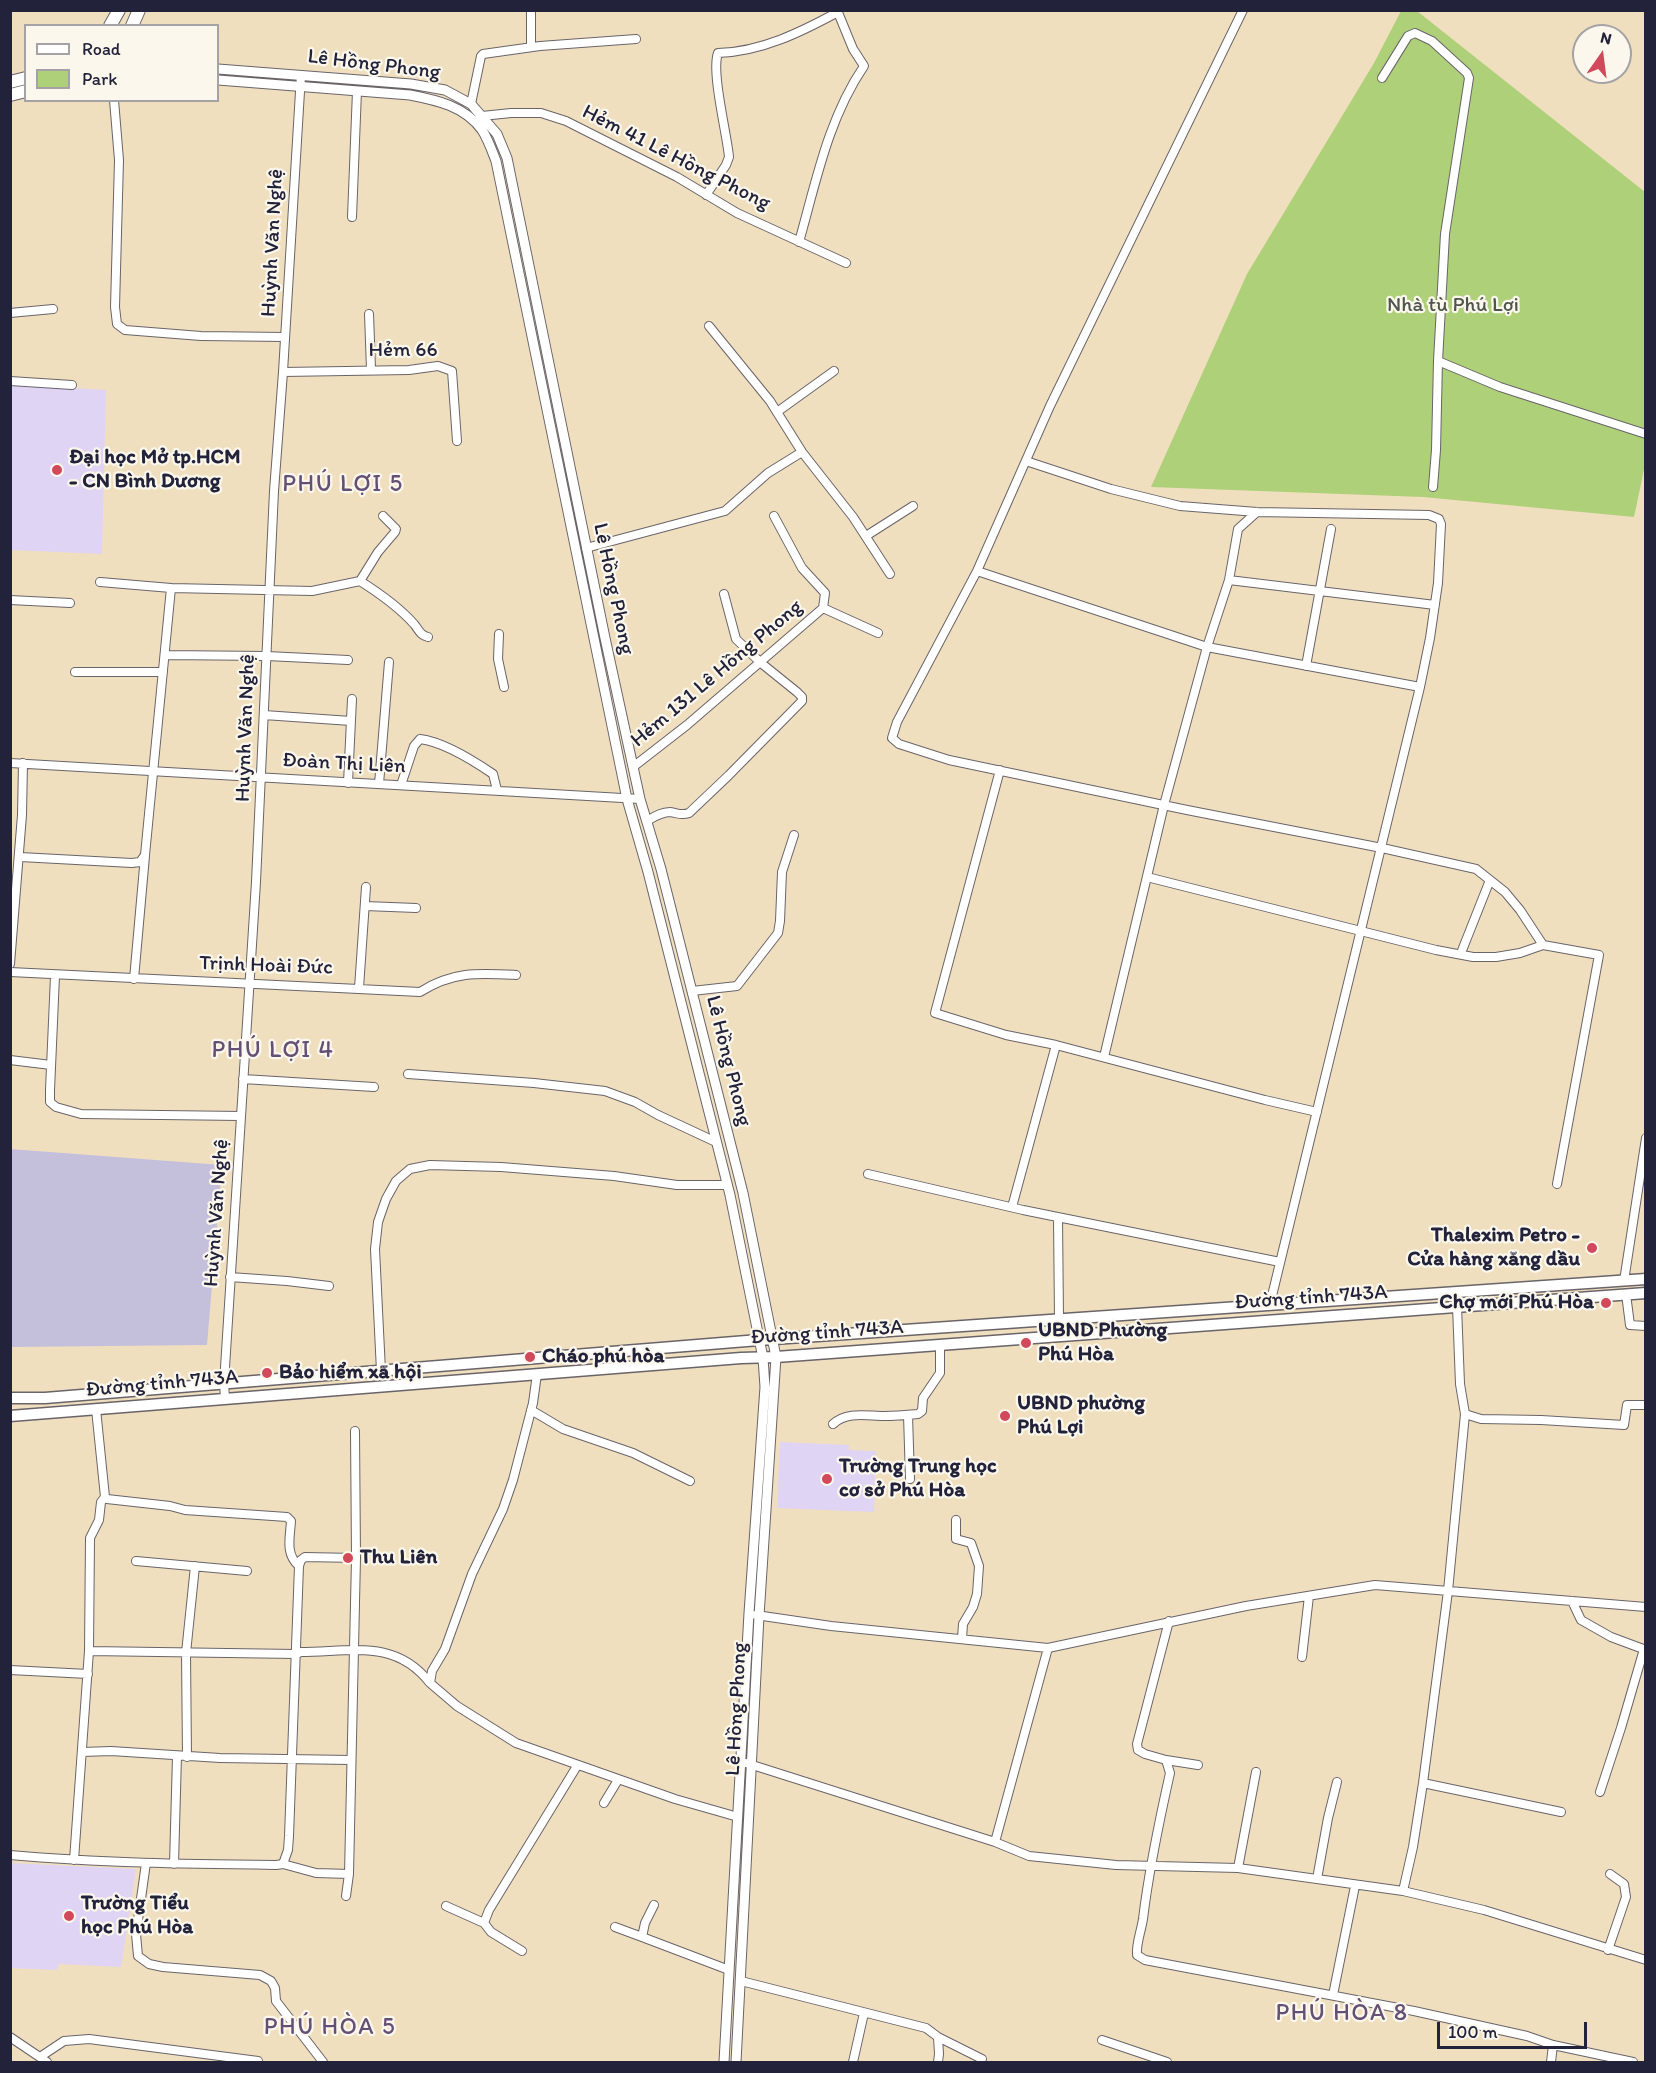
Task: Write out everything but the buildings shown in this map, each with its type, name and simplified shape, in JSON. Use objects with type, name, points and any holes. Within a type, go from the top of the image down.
[{"type":"main road","points":[[111,24],[119,10]]},
{"type":"main road","points":[[133,24],[139,10]]},
{"type":"main road","name":"Đường tỉnh 743A","points":[[10,1398],[45,1398],[759,1340],[1646,1279]]},
{"type":"main road","points":[[1624,1281],[1626,1294]]},
{"type":"main road","points":[[1456,1292],[1457,1306]]},
{"type":"main road","name":"Đường tỉnh 743A","points":[[10,1416],[537,1374],[1646,1293]]},
{"type":"main road","points":[[1270,1304],[1271,1320]]},
{"type":"main road","points":[[1135,1314],[1135,1330]]},
{"type":"main road","points":[[999,1323],[999,1340]]},
{"type":"street","points":[[531,10],[531,47]]},
{"type":"street","points":[[1243,10],[1050,406],[977,571],[897,722],[892,736],[899,744],[949,760],[1476,869],[1505,892],[1544,945]]},
{"type":"street","points":[[706,195],[729,157],[717,75],[718,53],[751,48],[788,37],[837,11],[853,49],[864,66],[854,80],[831,129],[799,242]]},
{"type":"street","points":[[1382,78],[1408,36],[1415,33],[1423,36],[1469,75],[1445,234],[1433,487]]},
{"type":"street","points":[[471,104],[483,54],[531,47],[636,39]]},
{"type":"street","name":"Lê Hồng Phong","points":[[219,69],[411,84],[445,90],[471,104],[482,116],[497,134],[507,158],[586,548],[640,799],[661,869],[692,991],[742,1194],[774,1339],[776,1357],[759,1616],[736,2062]]},
{"type":"street","name":"Huỳnh Văn Nghệ","points":[[225,1398],[230,1277],[262,778],[274,491],[301,75]]},
{"type":"street","name":"Lê Hồng Phong","points":[[219,80],[410,95],[441,101],[465,113],[482,130],[496,161],[627,799],[648,872],[727,1185],[763,1358],[765,1387],[749,1613],[724,2062]]},
{"type":"street","points":[[352,217],[357,91]]},
{"type":"street","points":[[114,102],[119,160],[115,307],[117,324],[125,330],[201,336],[285,337]]},
{"type":"street","name":"Hẻm 41 Lê Hồng Phong","points":[[482,116],[541,113],[566,121],[677,177],[737,213],[846,263]]},
{"type":"street","points":[[10,313],[53,309]]},
{"type":"street","points":[[369,314],[371,369]]},
{"type":"street","points":[[709,326],[777,412],[801,452],[854,517],[890,574]]},
{"type":"street","points":[[1438,361],[1500,387],[1646,434]]},
{"type":"street","name":"Hẻm 66","points":[[283,372],[409,369],[438,366],[452,371],[457,441]]},
{"type":"street","points":[[777,412],[834,371]]},
{"type":"street","points":[[10,381],[72,385]]},
{"type":"street","points":[[586,548],[725,511],[768,473],[801,452]]},
{"type":"street","points":[[1026,461],[1110,489],[1180,506],[1257,512],[1435,517],[1439,519],[1441,531],[1435,605],[1420,687],[1270,1304]]},
{"type":"street","points":[[866,536],[913,506]]},
{"type":"street","points":[[1104,1057],[1164,805],[1207,647],[1229,580],[1238,529],[1257,512]]},
{"type":"street","points":[[360,581],[378,552],[395,532],[394,525],[383,516]]},
{"type":"street","name":"Hẻm 131 Lê Hồng Phong","points":[[633,767],[687,726],[824,608],[825,593],[802,568],[774,516]]},
{"type":"street","points":[[1306,666],[1331,529]]},
{"type":"street","points":[[977,571],[1207,647],[1420,687]]},
{"type":"street","points":[[1229,580],[1435,605]]},
{"type":"street","points":[[100,582],[171,588],[312,591],[360,581],[382,595],[422,635],[428,637]]},
{"type":"street","points":[[134,978],[171,588]]},
{"type":"street","points":[[647,822],[665,812],[682,815],[689,813],[802,702],[802,697],[797,692],[736,639],[724,594]]},
{"type":"street","points":[[10,600],[70,603]]},
{"type":"street","points":[[824,608],[878,633]]},
{"type":"street","points":[[499,634],[498,659],[504,687]]},
{"type":"street","points":[[165,655],[348,660]]},
{"type":"street","points":[[379,784],[389,662]]},
{"type":"street","points":[[75,672],[163,672]]},
{"type":"street","points":[[348,783],[352,699]]},
{"type":"street","points":[[264,715],[351,721]]},
{"type":"street","points":[[401,785],[414,746],[420,739],[477,763],[493,774],[497,790]]},
{"type":"street","name":"Đoàn Thị Liên","points":[[10,763],[640,799]]},
{"type":"street","points":[[10,964],[14,897],[20,857],[23,763]]},
{"type":"street","points":[[1000,770],[935,1013],[1006,1035],[1056,1045],[1317,1112]]},
{"type":"street","points":[[692,991],[737,986],[778,933],[782,872],[794,835]]},
{"type":"street","points":[[20,857],[132,863],[140,862],[145,855]]},
{"type":"street","points":[[1147,877],[1436,950],[1473,957],[1496,957],[1520,953],[1544,945],[1599,955],[1557,1184]]},
{"type":"street","points":[[1461,954],[1490,880]]},
{"type":"street","points":[[359,988],[366,887]]},
{"type":"street","points":[[365,906],[416,908]]},
{"type":"street","name":"Trịnh Hoài Đức","points":[[10,972],[55,976],[420,992],[432,984],[467,973],[516,975]]},
{"type":"street","points":[[55,976],[50,1102],[56,1107],[81,1114],[241,1116]]},
{"type":"street","points":[[1012,1207],[1056,1045]]},
{"type":"street","points":[[10,1060],[51,1065]]},
{"type":"street","points":[[408,1074],[534,1083],[605,1091],[634,1102],[716,1142]]},
{"type":"street","points":[[243,1079],[374,1087]]},
{"type":"street","points":[[1624,1281],[1646,1138]]},
{"type":"street","points":[[381,1371],[375,1249],[378,1222],[386,1199],[396,1181],[410,1169],[430,1165],[501,1167],[614,1176],[677,1185],[727,1185]]},
{"type":"street","points":[[868,1174],[1058,1217],[1280,1262]]},
{"type":"street","points":[[1058,1217],[1059,1319]]},
{"type":"street","points":[[230,1277],[329,1286]]},
{"type":"street","points":[[1626,1294],[1630,1325],[1646,1326]]},
{"type":"street","points":[[1403,1891],[1413,1847],[1423,1783],[1448,1591],[1466,1414],[1460,1384],[1457,1306]]},
{"type":"street","points":[[832,1424],[838,1418],[857,1414],[918,1414],[922,1411],[924,1398],[940,1373],[939,1345]]},
{"type":"street","points":[[430,1683],[432,1671],[445,1648],[475,1566],[503,1509],[531,1410],[537,1374]]},
{"type":"street","points":[[1466,1414],[1481,1419],[1624,1425],[1627,1405],[1646,1405]]},
{"type":"street","points":[[74,1860],[88,1674],[90,1538],[99,1520],[101,1502],[105,1497],[96,1409]]},
{"type":"street","points":[[531,1410],[563,1428],[633,1453],[690,1481]]},
{"type":"street","points":[[908,1415],[910,1479]]},
{"type":"street","points":[[346,1896],[349,1874],[356,1558],[355,1431]]},
{"type":"street","points":[[105,1497],[117,1502],[170,1506],[185,1510],[287,1517],[291,1521],[290,1552],[292,1559],[299,1566]]},
{"type":"street","points":[[956,1520],[956,1539],[970,1543],[979,1566],[977,1594],[974,1607],[963,1624],[962,1640]]},
{"type":"street","points":[[283,1864],[288,1850],[299,1566],[305,1557],[356,1558]]},
{"type":"street","points":[[136,1561],[247,1571]]},
{"type":"street","points":[[187,1757],[186,1653],[195,1566]]},
{"type":"street","points":[[749,1613],[831,1626],[1048,1648],[1169,1621],[1375,1585],[1646,1607]]},
{"type":"street","points":[[1302,1657],[1309,1596]]},
{"type":"street","points":[[1572,1601],[1581,1620],[1611,1637],[1645,1649],[1600,1792]]},
{"type":"street","points":[[1169,1621],[1137,1744],[1138,1750],[1166,1760],[1198,1765]]},
{"type":"street","points":[[995,1842],[1048,1648]]},
{"type":"street","points":[[89,1651],[296,1654],[379,1650],[404,1660],[421,1671],[430,1683],[457,1706],[516,1743],[618,1780],[738,1817]]},
{"type":"street","points":[[10,1670],[88,1674]]},
{"type":"street","points":[[82,1752],[111,1751],[187,1757],[351,1760]]},
{"type":"street","points":[[174,1864],[177,1756]]},
{"type":"street","points":[[1166,1760],[1170,1773],[1149,1866],[1141,1931],[1136,1946],[1137,1955],[1145,1960],[1333,1995],[1527,2036],[1553,2045],[1633,2062]]},
{"type":"street","points":[[742,1761],[995,1842],[1029,1856],[1149,1866],[1239,1868],[1403,1891],[1484,1910],[1646,1960]]},
{"type":"street","points":[[484,1923],[489,1910],[578,1766]]},
{"type":"street","points":[[1239,1868],[1256,1772]]},
{"type":"street","points":[[604,1803],[618,1780]]},
{"type":"street","points":[[1317,1879],[1337,1782]]},
{"type":"street","points":[[1423,1783],[1561,1812]]},
{"type":"street","points":[[10,1855],[174,1864],[283,1864],[316,1873],[349,1874]]},
{"type":"street","points":[[146,1863],[136,1934],[138,1956],[149,1964],[163,1967],[260,1975],[271,1981],[275,1988],[276,2001],[323,2062]]},
{"type":"street","points":[[1608,1950],[1626,1897],[1624,1884],[1610,1874]]},
{"type":"street","points":[[1333,1995],[1355,1886]]},
{"type":"street","points":[[642,1937],[645,1923],[654,1905]]},
{"type":"street","points":[[446,1906],[484,1923],[491,1932],[522,1951]]},
{"type":"street","points":[[615,1927],[729,1970]]},
{"type":"street","points":[[741,1981],[926,2028],[938,2037],[982,2059]]},
{"type":"street","points":[[853,2062],[864,2013]]},
{"type":"street","points":[[10,2037],[43,2060],[64,2041],[89,2039],[258,2061]]},
{"type":"street","points":[[938,2037],[938,2062]]},
{"type":"street","points":[[1102,2040],[1167,2062]]},
{"type":"street","points":[[1551,2062],[1553,2045]]},
{"type":"shaded area","name":"Đại học Mở tp.HCM - CN Bình Dương","points":[[11,384],[106,390],[102,554],[11,550]]},
{"type":"shaded area","points":[[10,1149],[222,1165],[207,1345],[11,1347]]},
{"type":"shaded area","name":"Trường Trung học cơ sở Phú Hòa","points":[[780,1442],[849,1445],[849,1450],[876,1451],[874,1512],[777,1508]]},
{"type":"shaded area","name":"Trường Tiểu học Phú Hòa","points":[[11,1863],[136,1869],[121,1967],[59,1964],[57,1970],[11,1968]]},
{"type":"green space","name":"Nhà tù Phú Lợi","points":[[1401,11],[1417,11],[1645,192],[1646,460],[1634,517],[1423,497],[1151,487],[1247,274],[1374,63]]},
{"type":"place","name":"Đại học Mở tp.HCM - CN Bình Dương","points":[[57,470]]},
{"type":"place","name":"Thalexim Petro - Cửa hàng xăng dầu","points":[[1592,1248]]},
{"type":"place","name":"Chợ mới Phú Hòa","points":[[1606,1303]]},
{"type":"place","name":"UBND Phường Phú Hòa","points":[[1026,1343]]},
{"type":"place","name":"Cháo phú hòa","points":[[530,1357]]},
{"type":"place","name":"Bảo hiểm xã hội","points":[[267,1373]]},
{"type":"place","name":"UBND phường Phú Lợi","points":[[1005,1416]]},
{"type":"place","name":"Trường Trung học cơ sở Phú Hòa","points":[[827,1479]]},
{"type":"place","name":"Thu Liên","points":[[348,1558]]},
{"type":"place","name":"Trường Tiểu học Phú Hòa","points":[[69,1916]]},
{"type":"district","name":"PHÚ LỢI 5","points":[[343,485]]},
{"type":"district","name":"PHÚ LỢI 4","points":[[273,1051]]},
{"type":"district","name":"PHÚ HÒA 8","points":[[1342,2014]]},
{"type":"district","name":"PHÚ HÒA 5","points":[[330,2028]]}]
